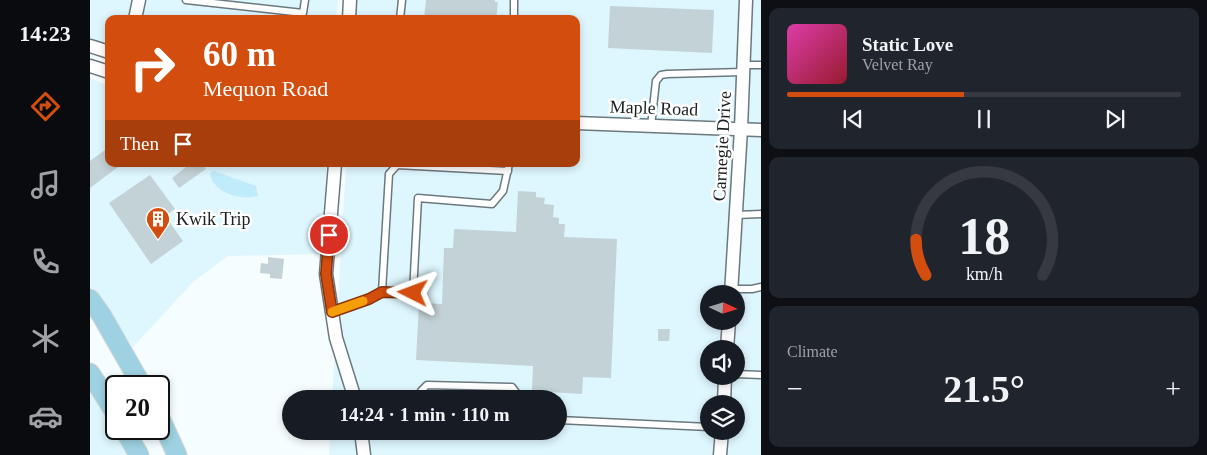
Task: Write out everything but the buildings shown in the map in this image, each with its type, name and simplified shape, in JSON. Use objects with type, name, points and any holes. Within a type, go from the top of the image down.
[{"type":"main road","points":[[90,299],[102,316],[136,375]]},
{"type":"main road","points":[[90,372],[105,396]]},
{"type":"main road","points":[[130,440],[139,455]]},
{"type":"main road","points":[[170,440],[177,455]]},
{"type":"street","points":[[136,15],[139,0]]},
{"type":"street","points":[[349,15],[350,0]]},
{"type":"street","name":"Carnegie Drive","points":[[731,285],[741,129],[746,0]]},
{"type":"street","points":[[90,46],[105,51]]},
{"type":"street","points":[[90,66],[105,71]]},
{"type":"street","name":"Maple Road","points":[[580,123],[761,130]]},
{"type":"street","points":[[336,167],[326,274],[336,338],[352,390]]},
{"type":"street","points":[[363,440],[364,455]]},
{"type":"street","points":[[720,455],[721,440]]},
{"type":"lane","points":[[186,0],[303,13],[305,0]]},
{"type":"lane","points":[[400,15],[402,0]]},
{"type":"lane","points":[[514,0],[514,15]]},
{"type":"lane","points":[[651,126],[656,80],[661,75],[743,69],[761,65]]},
{"type":"lane","points":[[382,292],[389,174],[395,167]]},
{"type":"lane","points":[[429,167],[508,172]]},
{"type":"lane","points":[[332,312],[369,299],[382,292],[413,293],[418,198],[492,204],[504,191],[509,167]]},
{"type":"lane","points":[[736,215],[761,214]]},
{"type":"lane","points":[[745,290],[761,287]]},
{"type":"lane","points":[[745,374],[761,375]]},
{"type":"lane","points":[[422,390],[427,385],[512,387],[514,390]]},
{"type":"lane","points":[[567,420],[700,427]]},
{"type":"shaded area","points":[[90,0],[338,0],[336,15],[105,15],[105,45],[90,40]]},
{"type":"shaded area","points":[[356,0],[761,0],[761,455],[329,455],[330,440],[567,440],[567,390],[333,390],[346,167],[580,167],[580,15],[354,15]]},
{"type":"shaded area","points":[[90,78],[105,84],[105,167],[326,167],[320,254],[228,256],[193,282],[133,347],[90,286]]},
{"type":"shaded area","points":[[214,171],[256,186],[258,196],[244,197],[229,194],[216,186],[212,180],[210,173]]},
{"type":"shaded area","points":[[90,388],[105,413],[105,440],[120,440],[128,455],[90,455]]},
{"type":"slow traffic","points":[[332,312],[363,301]]},
{"type":"place","name":"Kwik Trip","points":[[158,240]]},
{"type":"route","points":[[329,235],[326,274],[332,312],[369,299],[382,292],[413,293]]}]
